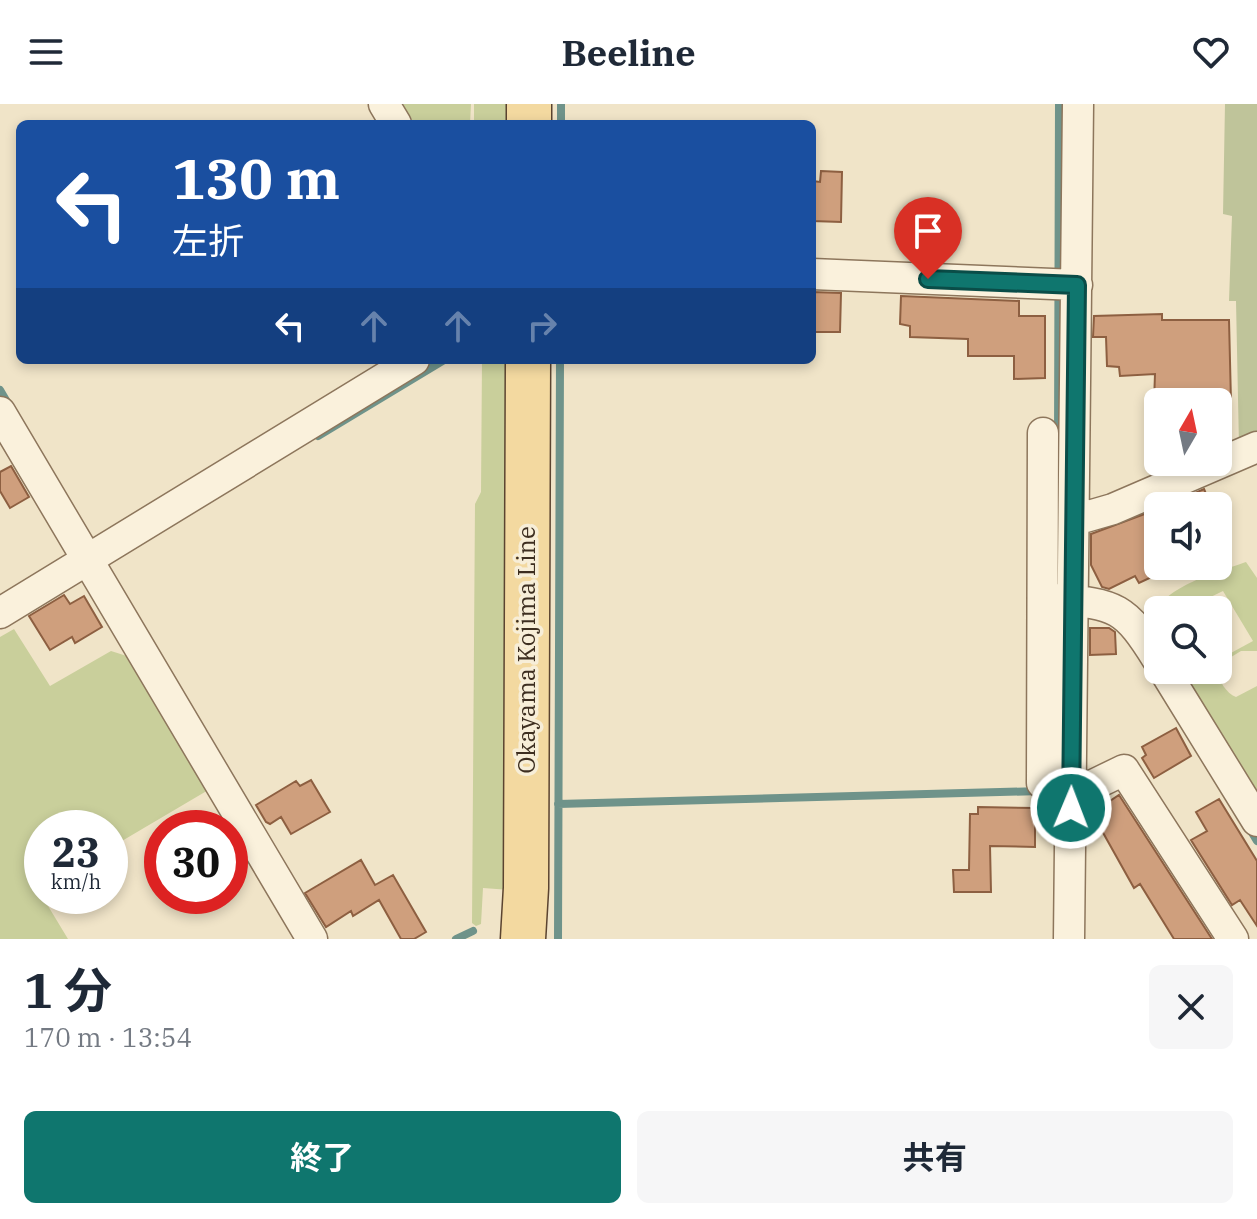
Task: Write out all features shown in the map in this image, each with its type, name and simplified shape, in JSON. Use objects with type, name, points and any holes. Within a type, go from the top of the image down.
[{"type":"main road","name":"Okayama Kojima Line","points":[[523,939],[526,888],[528,364]]},
{"type":"street","points":[[1042,783],[1057,599],[1075,520],[1064,285],[1078,104]]},
{"type":"street","points":[[816,274],[1064,285]]},
{"type":"street","points":[[0,613],[408,364]]},
{"type":"street","points":[[0,412],[312,939]]},
{"type":"street","points":[[1043,433],[1071,808],[1069,939]]},
{"type":"street","points":[[1075,520],[1113,509],[1257,447]]},
{"type":"street","points":[[1057,599],[1122,612],[1132,620],[1144,638]]},
{"type":"street","points":[[1173,684],[1257,821]]},
{"type":"street","points":[[1071,808],[1089,787],[1124,770],[1233,939]]},
{"type":"green space","points":[[403,104],[471,104],[470,120],[412,120]]},
{"type":"green space","points":[[474,104],[512,104],[512,120],[474,120]]},
{"type":"green space","points":[[1225,104],[1257,104],[1257,440],[1239,447],[1236,301],[1229,301],[1232,216],[1223,214]]},
{"type":"green space","points":[[482,364],[512,364],[511,890],[483,888],[481,924],[476,926],[472,923],[475,504],[481,492]]},
{"type":"green space","points":[[1246,562],[1257,578],[1257,651],[1241,651],[1232,656],[1232,652],[1253,641],[1232,606],[1232,596],[1226,596],[1223,591],[1213,596],[1169,596],[1196,580],[1232,580],[1232,567]]},
{"type":"green space","points":[[14,629],[50,686],[111,651],[133,658],[210,789],[174,810],[144,810],[144,828],[128,837],[128,810],[24,810],[24,914],[53,914],[68,939],[0,939],[0,637]]},
{"type":"green space","points":[[1188,684],[1223,684],[1236,697],[1257,686],[1257,797]]},
{"type":"building","points":[[821,171],[842,172],[841,222],[816,221],[816,182],[820,182]]},
{"type":"building","points":[[816,292],[841,293],[840,332],[816,332]]},
{"type":"building","points":[[901,296],[1019,301],[1019,316],[1045,316],[1045,378],[1014,379],[1014,356],[968,356],[968,339],[910,337],[910,326],[900,324]]},
{"type":"building","points":[[1162,314],[1162,320],[1229,320],[1231,388],[1154,388],[1155,374],[1120,376],[1119,367],[1107,366],[1106,337],[1093,337],[1094,316]]},
{"type":"building","points":[[11,466],[29,497],[10,508],[0,491],[0,472]]},
{"type":"building","points":[[1144,514],[1145,580],[1139,583],[1135,576],[1109,589],[1102,587],[1091,565],[1091,534]]},
{"type":"building","points":[[64,595],[70,604],[84,596],[102,627],[75,643],[72,637],[50,650],[29,616]]},
{"type":"building","points":[[1090,628],[1109,628],[1115,632],[1116,654],[1090,655]]},
{"type":"building","points":[[1176,728],[1191,756],[1154,778],[1142,758],[1146,755],[1142,747]]},
{"type":"building","points":[[311,780],[330,812],[291,834],[281,817],[270,824],[266,822],[256,805],[296,781],[300,786]]},
{"type":"building","points":[[1119,795],[1212,939],[1174,939],[1140,884],[1134,888],[1092,813]]},
{"type":"building","points":[[1219,799],[1257,861],[1257,926],[1240,900],[1232,905],[1191,840],[1207,831],[1196,812]]},
{"type":"building","points":[[978,807],[1035,808],[1035,847],[990,846],[991,892],[954,892],[953,870],[969,870],[970,814],[978,814]]},
{"type":"building","points":[[361,860],[375,885],[393,875],[426,932],[414,939],[401,939],[379,900],[353,916],[351,911],[326,927],[305,893]]},
{"type":"waterway","points":[[561,104],[561,120]]},
{"type":"waterway","points":[[1058,443],[1059,104]]},
{"type":"waterway","points":[[318,436],[437,364]]},
{"type":"waterway","points":[[558,939],[560,364]]},
{"type":"waterway","points":[[0,390],[10,407]]},
{"type":"waterway","points":[[1058,521],[1058,595]]},
{"type":"waterway","points":[[558,804],[1041,791]]},
{"type":"waterway","points":[[1248,826],[1257,841]]},
{"type":"waterway","points":[[456,939],[473,931]]},
{"type":"route","points":[[928,279],[1077,285],[1071,808]]}]
